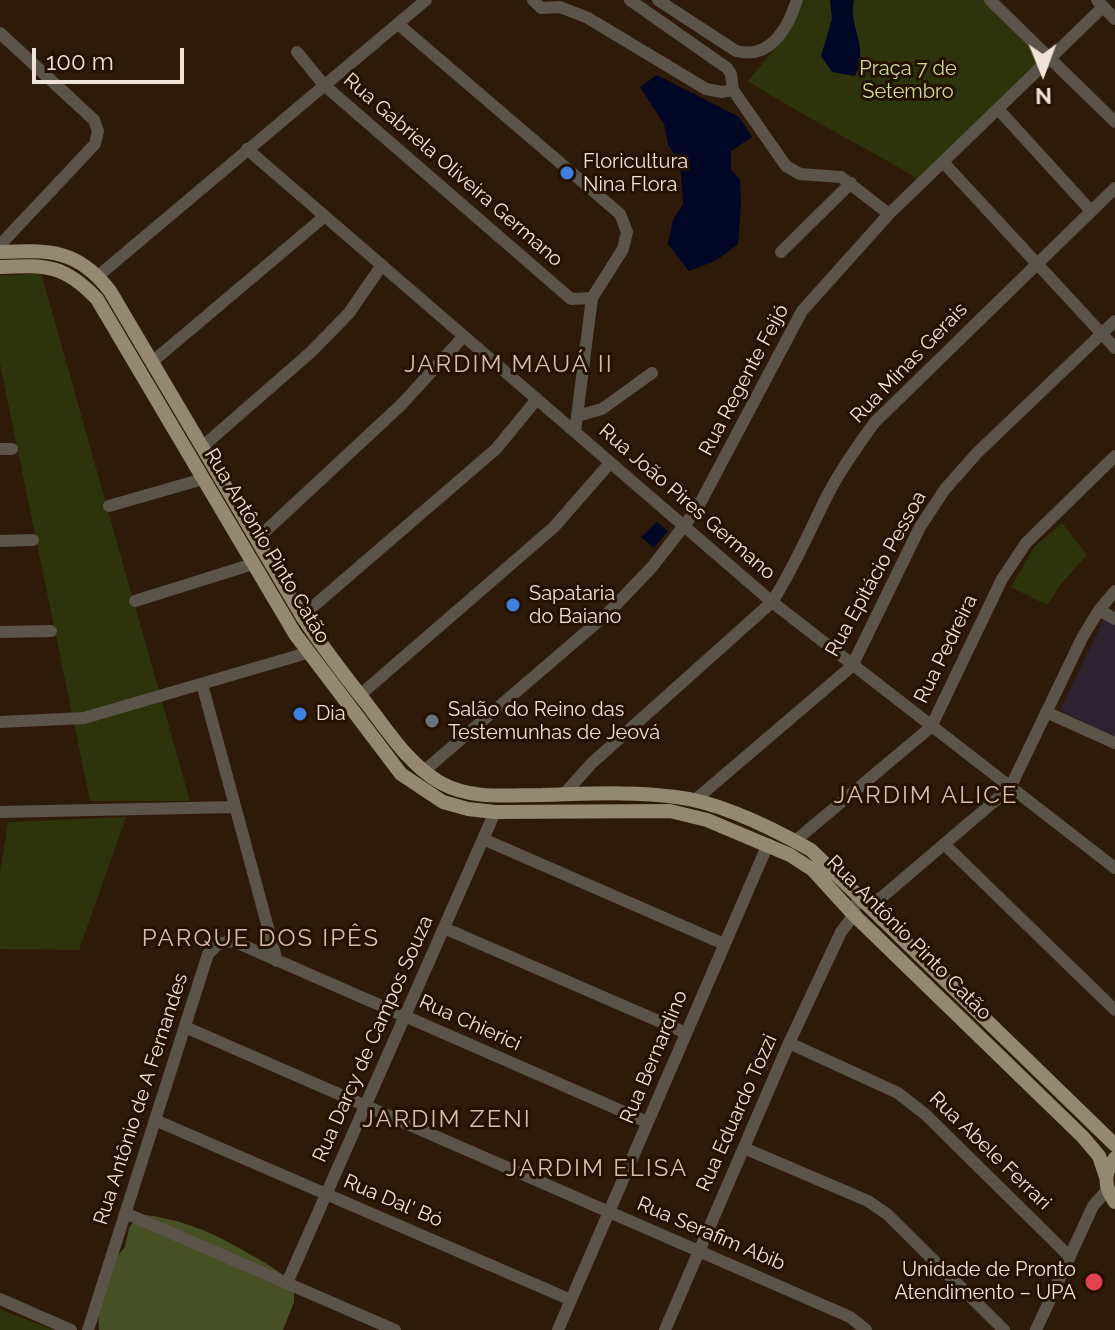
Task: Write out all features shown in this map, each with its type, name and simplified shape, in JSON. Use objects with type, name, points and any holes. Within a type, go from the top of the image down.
[{"type":"main road","name":"Rua Antônio Pinto Catão","points":[[0,252],[62,254],[83,263],[98,276],[258,538],[302,616],[403,751],[424,771],[440,783],[462,792],[487,795],[631,794],[695,800],[778,831],[811,850],[869,904],[1115,1145]]},
{"type":"main road","name":"Rua Antônio Pinto Catão","points":[[0,267],[50,267],[82,283],[97,299],[307,653],[401,774],[443,802],[468,809],[495,812],[670,811],[707,820],[790,855],[813,870],[854,915],[1083,1137],[1099,1156],[1110,1189]]},
{"type":"main road","points":[[130,357],[141,365],[152,362]]},
{"type":"main road","points":[[243,546],[246,541],[258,538]]},
{"type":"main road","points":[[332,684],[349,698],[360,695]]},
{"type":"main road","points":[[559,811],[559,802],[564,794]]},
{"type":"main road","points":[[1110,1189],[1108,1167],[1115,1158]]},
{"type":"street","points":[[98,276],[426,0]]},
{"type":"street","points":[[533,0],[541,8],[560,7],[588,18],[706,89],[722,92],[733,90]]},
{"type":"street","points":[[630,0],[727,68],[733,90],[786,166],[800,174],[841,177],[889,214]]},
{"type":"street","points":[[658,0],[736,51],[749,55],[765,49],[783,31],[797,0]]},
{"type":"street","points":[[990,0],[1115,122]]},
{"type":"street","points":[[1100,3],[1115,19]]},
{"type":"street","name":"Rua Regente Feijó","points":[[424,771],[608,613],[685,527],[802,311],[889,214],[1050,59],[1100,3]]},
{"type":"street","points":[[398,24],[620,214],[627,232],[623,249],[592,298],[575,432]]},
{"type":"street","points":[[0,33],[94,120],[98,131],[95,144],[0,245]]},
{"type":"street","name":"Rua Gabriela Oliveira Germano","points":[[297,52],[324,85],[571,299],[592,298]]},
{"type":"street","points":[[998,109],[1091,211]]},
{"type":"street","name":"Rua João Pires Germano","points":[[247,149],[772,602],[1115,868]]},
{"type":"street","points":[[943,162],[1115,348]]},
{"type":"street","points":[[781,252],[851,183]]},
{"type":"street","name":"Rua Minas Gerais","points":[[564,794],[592,763],[772,602],[788,578],[851,454],[875,422],[1115,188]]},
{"type":"street","points":[[152,362],[325,216]]},
{"type":"street","points":[[202,447],[311,352],[349,313],[382,265]]},
{"type":"street","name":"Rua Epitácio Pessoa","points":[[695,800],[852,666],[920,527],[945,489],[977,453],[1115,321]]},
{"type":"street","points":[[258,538],[402,404],[464,336]]},
{"type":"street","points":[[577,416],[602,409],[652,373]]},
{"type":"street","points":[[302,616],[496,449],[537,399]]},
{"type":"street","name":"Rua Pedreira","points":[[795,841],[931,727],[1002,579],[1026,543],[1115,456]]},
{"type":"street","points":[[360,695],[554,527],[610,463]]},
{"type":"street","points":[[109,506],[203,479]]},
{"type":"street","points":[[0,541],[33,540]]},
{"type":"street","points":[[135,601],[253,564]]},
{"type":"street","points":[[854,915],[855,905],[859,902],[869,904],[882,897],[1010,788],[1082,638],[1115,591]]},
{"type":"street","points":[[1099,610],[1115,619]]},
{"type":"street","points":[[0,632],[51,631]]},
{"type":"street","points":[[0,722],[70,721],[307,653]]},
{"type":"street","points":[[202,684],[277,961]]},
{"type":"street","points":[[1046,712],[1115,743]]},
{"type":"street","points":[[0,812],[235,807]]},
{"type":"street","name":"Rua Darcy de Campos Souza","points":[[287,1283],[495,812]]},
{"type":"street","points":[[483,839],[724,944]]},
{"type":"street","name":"Rua Bernardino","points":[[558,1330],[768,844]]},
{"type":"street","points":[[944,844],[1115,1010]]},
{"type":"street","name":"Rua Eduardo Tozzi","points":[[665,1330],[789,1043],[841,932],[854,915]]},
{"type":"street","points":[[444,928],[686,1033]]},
{"type":"street","name":"Rua Antônio de A Fernandes","points":[[88,1330],[208,954],[218,944],[233,941],[277,961]]},
{"type":"street","name":"Rua Chierici","points":[[277,961],[647,1122]]},
{"type":"street","name":"Rua Serafim Abib","points":[[185,1027],[850,1317],[866,1330]]},
{"type":"street","name":"Rua Abele Ferrari","points":[[789,1043],[898,1093],[926,1115],[1069,1256]]},
{"type":"street","name":"Rua Dal' Bó","points":[[155,1120],[571,1300]]},
{"type":"street","points":[[744,1148],[878,1207],[1004,1330]]},
{"type":"street","points":[[1036,1330],[1093,1206],[1110,1189]]},
{"type":"street","points":[[125,1213],[395,1330]]},
{"type":"street","points":[[0,1299],[71,1330]]},
{"type":"shaded area","points":[[1104,619],[1115,625],[1115,737],[1060,710]]},
{"type":"green space","name":"Praça 7 de Setembro","points":[[804,0],[986,0],[1045,60],[920,183],[912,175],[748,81],[787,34]]},
{"type":"green space","points":[[41,273],[190,801],[90,801],[0,364],[0,276]]},
{"type":"green space","points":[[1062,523],[1087,555],[1047,605],[1011,587],[1034,547]]},
{"type":"green space","points":[[126,817],[79,950],[0,949],[0,874],[8,822]]},
{"type":"green space","points":[[139,1214],[172,1220],[213,1234],[280,1273],[294,1286],[294,1302],[283,1330],[99,1330],[98,1307],[115,1259],[125,1247],[129,1228]]},
{"type":"green space","points":[[0,1309],[54,1330],[0,1330]]},
{"type":"water","points":[[830,0],[854,0],[854,20],[860,46],[855,76],[832,72],[821,56],[832,19]]},
{"type":"water","points":[[657,75],[739,117],[752,137],[731,151],[731,170],[740,179],[738,244],[717,260],[689,271],[668,244],[673,220],[683,204],[679,163],[668,144],[664,124],[640,87]]},
{"type":"water","points":[[657,522],[668,531],[654,548],[641,537]]},
{"type":"place","name":"Floricultura Nina Flora","points":[[567,173]]},
{"type":"place","name":"Sapataria do Baiano","points":[[513,605]]},
{"type":"place","name":"Dia","points":[[300,714]]},
{"type":"place","name":"Salão do Reino das Testemunhas de Jeová","points":[[432,721]]},
{"type":"place","name":"Unidade de Pronto Atendimento – UPA","points":[[1094,1282]]},
{"type":"district","name":"JARDIM MAUÁ II","points":[[509,365]]},
{"type":"district","name":"JARDIM ALICE","points":[[926,796]]},
{"type":"district","name":"PARQUE DOS IPÊS","points":[[261,939]]},
{"type":"district","name":"JARDIM ZENI","points":[[447,1120]]},
{"type":"district","name":"JARDIM ELISA","points":[[597,1169]]}]
